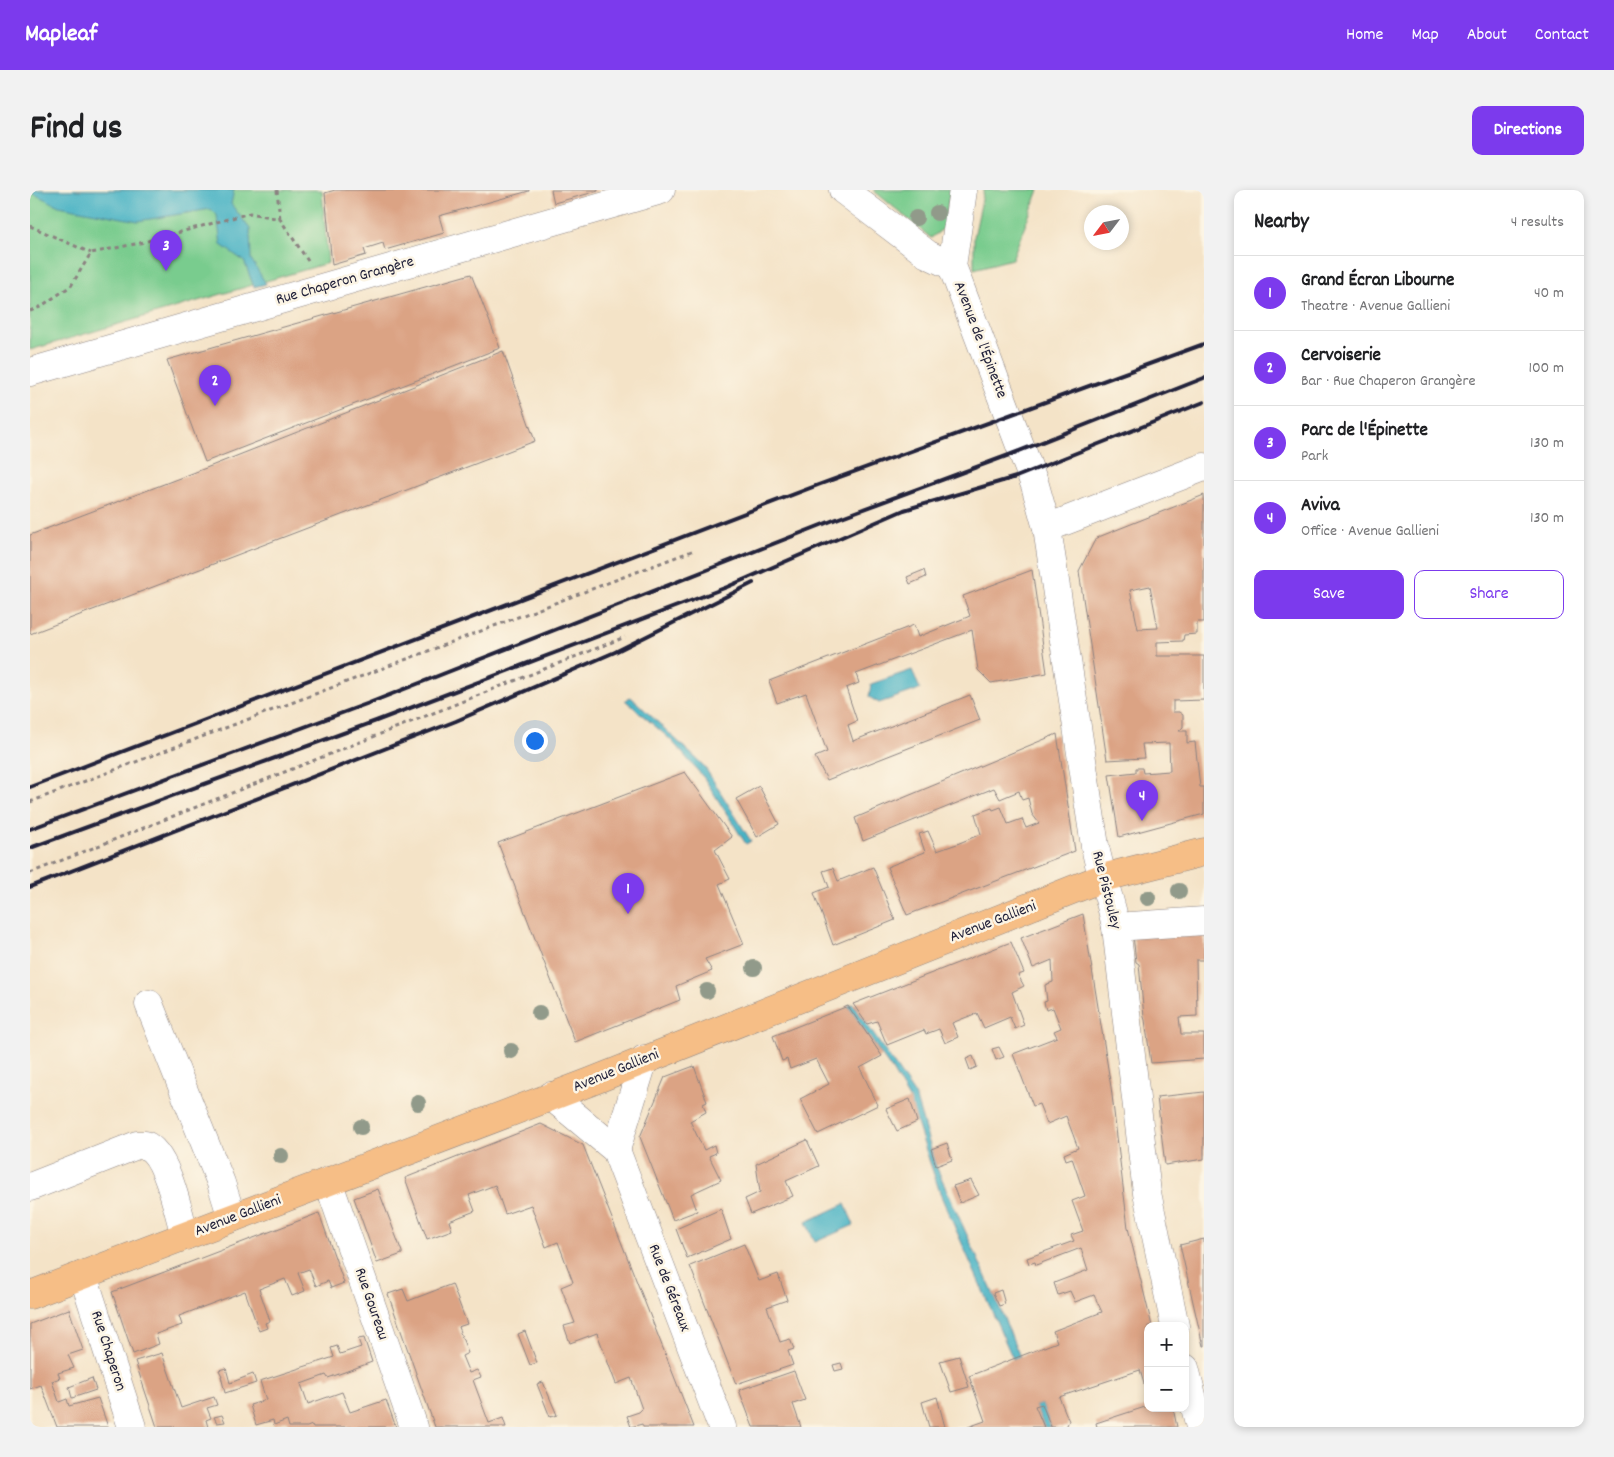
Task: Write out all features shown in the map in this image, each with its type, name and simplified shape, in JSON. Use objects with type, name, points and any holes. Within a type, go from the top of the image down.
[{"type":"main road","name":"Avenue Gallieni","points":[[30,1295],[551,1096],[1102,878],[1204,852]]},
{"type":"street","name":"Rue Chaperon Grangère","points":[[30,372],[661,190]]},
{"type":"street","points":[[843,190],[927,254],[952,266]]},
{"type":"street","name":"Avenue de l'Épinette","points":[[963,190],[952,266],[1035,485]]},
{"type":"street","points":[[1048,528],[1204,467]]},
{"type":"street","name":"Rue Pistouley","points":[[1035,485],[1048,528],[1095,846],[1102,878],[1112,904],[1116,928],[1147,1193],[1174,1322]]},
{"type":"street","points":[[1116,928],[1204,922]]},
{"type":"street","points":[[149,1004],[221,1183],[232,1218]]},
{"type":"street","points":[[616,1150],[644,1059]]},
{"type":"street","name":"Rue de Géreaux","points":[[551,1096],[616,1150],[722,1427]]},
{"type":"street","points":[[30,1187],[137,1145],[146,1145],[154,1151],[166,1171],[185,1236]]},
{"type":"street","name":"Rue Goureau","points":[[328,1181],[414,1427]]},
{"type":"street","name":"Rue Chaperon","points":[[83,1275],[132,1427]]},
{"type":"street","points":[[1189,1384],[1200,1427]]},
{"type":"path","points":[[277,190],[280,219],[324,287]]},
{"type":"path","points":[[30,226],[91,253],[140,243],[250,213],[280,219]]},
{"type":"path","points":[[30,311],[40,307],[71,286],[91,253]]},
{"type":"path","points":[[30,802],[692,551]]},
{"type":"path","points":[[30,873],[625,637]]},
{"type":"green space","points":[[30,190],[322,190],[328,263],[30,350]]},
{"type":"green space","points":[[873,190],[950,190],[944,228],[931,238]]},
{"type":"green space","points":[[984,190],[1039,190],[1012,259],[974,269],[974,237]]},
{"type":"water","points":[[30,190],[234,190],[231,204],[250,229],[251,259],[266,284],[254,287],[244,261],[221,245],[217,215],[211,209],[138,221],[59,206],[30,192]]},
{"type":"water","points":[[912,670],[920,689],[879,703],[869,697],[871,684]]},
{"type":"water","points":[[631,697],[704,766],[751,841],[746,844],[704,778],[671,740],[625,700]]},
{"type":"water","points":[[853,1004],[915,1095],[936,1166],[1020,1357],[1013,1359],[941,1196],[909,1099],[892,1070],[848,1006]]},
{"type":"water","points":[[845,1204],[854,1225],[815,1242],[806,1222]]},
{"type":"water","points":[[1042,1404],[1051,1427],[1044,1427],[1035,1406]]},
{"type":"building","points":[[335,190],[529,191],[439,216],[444,233],[385,250],[383,243],[364,249],[366,255],[332,265],[325,193]]},
{"type":"building","points":[[551,190],[598,190],[598,191],[554,203]]},
{"type":"building","points":[[471,274],[500,348],[205,462],[167,360]]},
{"type":"building","points":[[503,351],[535,441],[30,634],[30,535]]},
{"type":"building","points":[[1204,495],[1204,622],[1197,622],[1197,634],[1184,635],[1183,641],[1157,642],[1157,656],[1204,656],[1204,700],[1173,701],[1173,712],[1179,712],[1183,715],[1183,727],[1179,731],[1187,731],[1187,743],[1195,742],[1200,787],[1204,787],[1204,814],[1119,837],[1109,775],[1136,772],[1136,768],[1142,768],[1143,773],[1170,771],[1169,743],[1142,744],[1144,758],[1107,760],[1079,571],[1096,538]],"holes":[[[1150,586],[1158,628],[1138,629],[1130,590]]]},
{"type":"building","points":[[924,570],[926,577],[910,584],[907,577]]},
{"type":"building","points":[[1032,570],[1047,673],[991,683],[978,670],[972,630],[856,674],[859,683],[846,688],[857,721],[848,725],[853,741],[970,695],[980,720],[827,780],[815,757],[827,752],[806,693],[777,703],[769,681],[914,625],[918,637],[970,616],[963,596]]},
{"type":"building","points":[[1057,734],[1075,851],[907,915],[887,867],[925,852],[919,834],[928,831],[937,851],[981,834],[975,814],[1001,807],[1008,824],[1022,819],[1026,828],[1039,823],[1032,814],[1028,798],[1022,800],[1019,791],[1000,799],[994,788],[863,841],[855,818]]},
{"type":"building","points":[[685,772],[732,837],[715,850],[730,879],[719,884],[744,944],[705,959],[712,971],[676,986],[680,1000],[575,1042],[498,843]]},
{"type":"building","points":[[759,786],[779,824],[757,837],[736,799]]},
{"type":"building","points":[[873,867],[895,920],[833,945],[814,893],[829,887],[823,871],[833,868],[838,881]]},
{"type":"building","points":[[1083,914],[1111,1087],[1128,1228],[1151,1322],[1144,1322],[1144,1384],[1140,1370],[1059,1397],[1069,1421],[1067,1427],[1051,1427],[1042,1404],[1035,1406],[1044,1427],[968,1427],[985,1421],[969,1376],[1057,1342],[1053,1331],[1102,1312],[1094,1295],[1075,1302],[1070,1291],[1058,1295],[1054,1283],[1088,1270],[1081,1248],[1036,1265],[1035,1262],[1029,1264],[1027,1258],[1074,1241],[1071,1235],[1083,1231],[1072,1201],[1085,1196],[1072,1158],[1066,1160],[1064,1154],[1078,1148],[1066,1116],[1047,1124],[1039,1104],[1033,1106],[1013,1054],[1057,1037],[1054,1031],[1061,1028],[1053,1008],[1046,1010],[1044,1002],[1047,1001],[1045,985],[1053,982],[1052,960],[1033,968],[1021,938]]},
{"type":"building","points":[[1204,931],[1204,960],[1196,960],[1197,1016],[1179,1017],[1181,1034],[1204,1034],[1204,1059],[1151,1063],[1139,964],[1136,962],[1133,935]]},
{"type":"building","points":[[1011,942],[1024,973],[1018,975],[1024,986],[1012,992],[1024,1025],[1015,1029],[1010,1017],[984,1028],[977,1013],[952,1023],[958,1037],[945,1043],[939,1029],[926,1034],[924,1030],[887,1045],[877,1021],[867,1024],[853,1004]]},
{"type":"building","points":[[848,1006],[882,1056],[860,1068],[878,1105],[818,1134],[800,1099],[829,1084],[816,1059],[790,1069],[787,1059],[782,1061],[773,1036]]},
{"type":"building","points":[[999,1047],[1004,1057],[996,1060],[992,1049]]},
{"type":"building","points":[[973,1056],[977,1067],[970,1070],[966,1059]]},
{"type":"building","points":[[694,1066],[707,1102],[703,1104],[706,1112],[690,1121],[704,1150],[714,1145],[716,1153],[709,1156],[721,1180],[691,1194],[697,1211],[673,1220],[640,1137],[665,1077]]},
{"type":"building","points":[[1204,1092],[1204,1159],[1165,1165],[1157,1097]]},
{"type":"building","points":[[910,1099],[917,1122],[897,1131],[886,1109]]},
{"type":"building","points":[[541,1124],[583,1145],[694,1427],[643,1427],[642,1424],[631,1427],[627,1416],[642,1409],[631,1378],[616,1384],[597,1333],[570,1343],[564,1326],[575,1323],[561,1287],[573,1282],[558,1242],[546,1247],[531,1205],[505,1214],[495,1185],[469,1195],[475,1211],[449,1221],[452,1230],[427,1239],[405,1178]]},
{"type":"building","points":[[807,1140],[819,1166],[786,1181],[793,1196],[751,1214],[745,1199],[760,1192],[756,1164]]},
{"type":"building","points":[[947,1143],[952,1160],[936,1166],[931,1149]]},
{"type":"building","points":[[971,1180],[979,1195],[960,1203],[953,1186]]},
{"type":"building","points":[[378,1189],[402,1254],[377,1263],[354,1198]]},
{"type":"building","points":[[721,1209],[731,1239],[687,1258],[676,1229]]},
{"type":"building","points":[[319,1213],[344,1283],[331,1288],[328,1281],[316,1286],[309,1269],[298,1273],[305,1291],[292,1296],[285,1279],[259,1289],[270,1321],[265,1323],[267,1328],[259,1331],[245,1291],[179,1316],[182,1325],[156,1334],[159,1344],[133,1354],[112,1292]]},
{"type":"building","points":[[1204,1239],[1204,1346],[1203,1346],[1180,1245]]},
{"type":"building","points":[[744,1244],[759,1281],[778,1274],[787,1300],[767,1307],[780,1342],[790,1339],[794,1349],[788,1351],[793,1365],[736,1384],[690,1266]]},
{"type":"building","points":[[452,1284],[467,1324],[458,1327],[468,1353],[462,1356],[469,1373],[477,1370],[481,1377],[473,1380],[489,1423],[503,1418],[506,1427],[435,1427],[388,1294],[403,1289],[408,1301]]},
{"type":"building","points":[[1001,1290],[1005,1304],[999,1306],[993,1293]]},
{"type":"building","points":[[69,1309],[83,1350],[68,1355],[74,1368],[58,1373],[60,1378],[52,1381],[59,1402],[67,1399],[69,1406],[98,1398],[108,1427],[57,1427],[41,1385],[30,1389],[30,1324]]},
{"type":"building","points":[[525,1331],[537,1363],[530,1365],[518,1334]]},
{"type":"building","points":[[364,1338],[372,1362],[328,1378],[326,1375],[301,1384],[308,1404],[342,1392],[350,1412],[386,1400],[396,1427],[313,1427],[312,1425],[307,1427],[289,1427],[287,1420],[274,1425],[273,1420],[256,1425],[250,1405],[266,1400],[260,1381],[334,1357],[331,1348],[337,1346],[340,1354],[361,1347],[358,1339]]},
{"type":"building","points":[[162,1353],[181,1408],[214,1397],[217,1405],[207,1408],[211,1418],[206,1420],[208,1427],[157,1427],[135,1361]]},
{"type":"building","points":[[959,1356],[969,1387],[951,1392],[940,1361]]},
{"type":"building","points":[[841,1363],[843,1369],[835,1371],[833,1365]]},
{"type":"building","points":[[226,1368],[230,1383],[253,1374],[256,1383],[225,1393],[219,1370]]},
{"type":"building","points":[[794,1371],[805,1400],[793,1404],[801,1427],[753,1427],[739,1390]]},
{"type":"building","points":[[92,1378],[96,1390],[72,1398],[69,1387]]},
{"type":"building","points":[[543,1382],[557,1415],[550,1417],[537,1384]]},
{"type":"building","points":[[937,1397],[945,1427],[929,1427],[922,1402]]},
{"type":"building","points":[[1144,1407],[1144,1412],[1174,1412],[1177,1427],[1097,1427],[1096,1423]]},
{"type":"building","points":[[222,1415],[225,1422],[217,1423],[214,1417]]},
{"type":"railway","points":[[30,787],[818,485],[1204,344]]},
{"type":"railway","points":[[30,829],[369,703],[839,518],[1009,455],[1204,378]]},
{"type":"railway","points":[[30,848],[376,721],[727,587],[904,510],[1016,477],[1204,402]]},
{"type":"railway","points":[[30,887],[456,721],[615,652],[753,583]]},
{"type":"place","name":"Parc de l'Épinette","points":[[166,271]]},
{"type":"place","name":"Cervoiserie","points":[[215,406]]},
{"type":"place","name":"Aviva","points":[[1142,821]]},
{"type":"place","name":"Grand Écran Libourne","points":[[628,914]]}]
